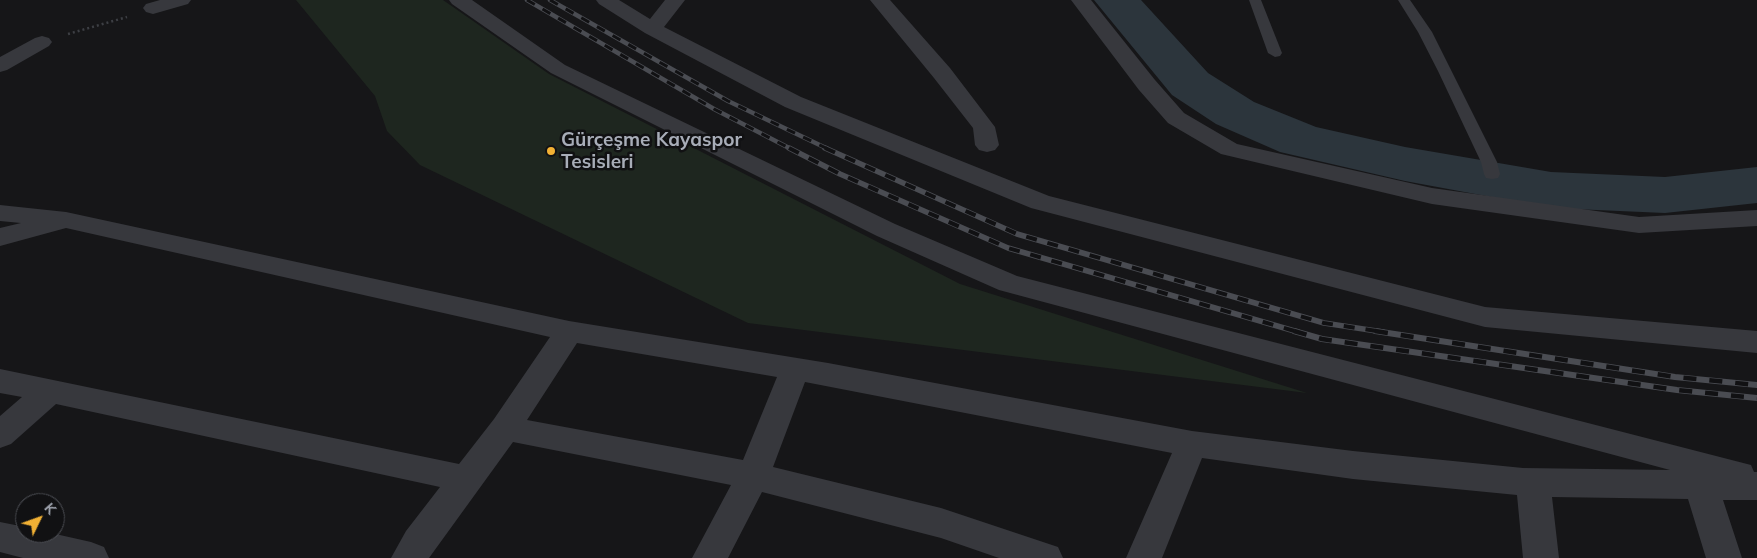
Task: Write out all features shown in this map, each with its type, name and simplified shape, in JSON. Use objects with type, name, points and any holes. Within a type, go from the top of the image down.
[{"type":"street","points":[[153,8],[181,0]]},
{"type":"street","points":[[459,0],[558,69],[886,230],[1009,283],[1757,480]]},
{"type":"street","points":[[606,0],[652,29],[793,102],[1040,202],[1485,317],[1757,342]]},
{"type":"street","points":[[652,29],[675,0]]},
{"type":"street","points":[[880,0],[942,73],[984,127],[987,145]]},
{"type":"street","points":[[1081,0],[1147,85],[1176,118],[1228,149],[1432,196],[1639,225],[1757,218]]},
{"type":"street","points":[[0,66],[42,42]]},
{"type":"street","points":[[0,212],[66,220],[569,331],[794,369],[1192,444],[1353,465],[1533,482],[1757,486]]},
{"type":"street","points":[[0,237],[66,220]]},
{"type":"street","points":[[409,558],[505,428],[569,331]]},
{"type":"street","points":[[710,558],[753,476],[794,369]]},
{"type":"street","points":[[0,381],[466,479]]},
{"type":"street","points":[[0,435],[50,391]]},
{"type":"street","points":[[505,428],[753,476],[941,523],[1045,558]]},
{"type":"street","points":[[1144,558],[1192,444]]},
{"type":"street","points":[[1533,482],[1541,558]]},
{"type":"street","points":[[1701,485],[1724,558]]},
{"type":"street","points":[[0,537],[91,558]]},
{"type":"lane","points":[[1255,0],[1274,53]]},
{"type":"lane","points":[[1404,0],[1425,32],[1489,162],[1492,174]]},
{"type":"path","points":[[42,42],[153,8]]},
{"type":"shaded area","points":[[296,0],[443,0],[549,74],[960,284],[1307,393],[748,323],[420,165],[387,131],[375,96]]},
{"type":"waterway","points":[[1116,0],[1190,84],[1235,113],[1299,140],[1405,164],[1551,190],[1665,195],[1757,185]]},
{"type":"railway","points":[[527,0],[714,109],[791,149]]},
{"type":"railway","points":[[550,0],[728,101],[828,149]]},
{"type":"railway","points":[[789,148],[840,174],[1008,248],[1298,332]]},
{"type":"railway","points":[[825,148],[1017,234],[1324,323],[1383,332]]},
{"type":"railway","points":[[1294,331],[1322,339],[1677,390],[1757,398]]},
{"type":"railway","points":[[1375,331],[1675,377],[1757,385]]},
{"type":"place","name":"Gürçeşme Kayaspor Tesisleri","points":[[551,151]]}]
